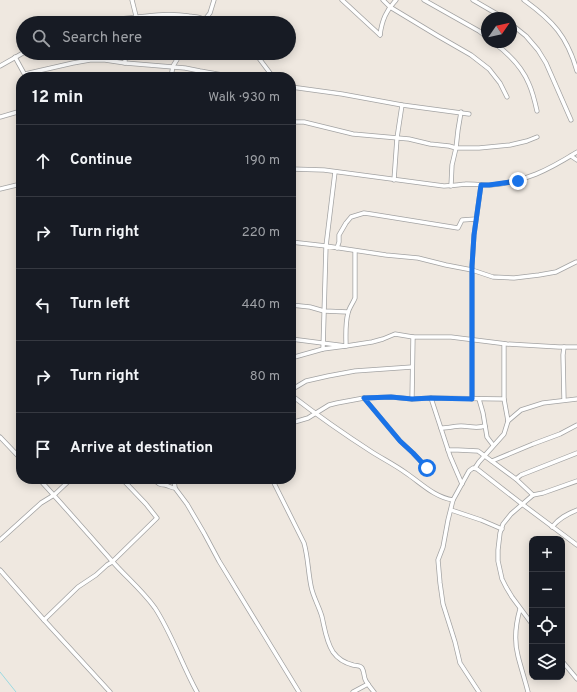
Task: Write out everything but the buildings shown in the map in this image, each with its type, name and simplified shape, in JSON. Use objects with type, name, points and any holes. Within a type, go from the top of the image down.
[{"type":"street","points":[[132,0],[136,16],[166,14],[189,16]]},
{"type":"street","points":[[208,16],[214,0]]},
{"type":"street","points":[[342,0],[380,35],[384,16],[396,0]]},
{"type":"street","points":[[384,0],[390,7],[471,55],[489,69],[500,83],[507,97]]},
{"type":"street","points":[[424,0],[481,32]]},
{"type":"street","points":[[472,0],[493,12]]},
{"type":"street","points":[[524,0],[558,30],[564,39],[577,71]]},
{"type":"street","points":[[517,29],[526,36],[538,50],[546,63],[571,120]]},
{"type":"street","points":[[501,48],[519,66],[529,84],[537,111]]},
{"type":"street","points":[[0,66],[15,57]]},
{"type":"street","points":[[17,60],[23,72]]},
{"type":"street","points":[[39,72],[90,60],[173,66],[206,72]]},
{"type":"street","points":[[172,72],[173,66],[177,60]]},
{"type":"street","points":[[260,60],[269,72]]},
{"type":"street","points":[[296,89],[342,94],[402,105],[469,114]]},
{"type":"street","points":[[394,180],[397,138],[402,105]]},
{"type":"street","points":[[0,117],[16,112]]},
{"type":"street","points":[[451,186],[452,165],[461,112]]},
{"type":"street","points":[[296,122],[304,122],[353,134],[409,139],[456,148],[479,148],[510,145],[537,137]]},
{"type":"street","points":[[296,169],[324,170],[451,186],[466,184],[489,185],[507,183],[532,177],[549,169],[577,152]]},
{"type":"street","points":[[570,156],[577,160]]},
{"type":"street","points":[[323,349],[326,246],[335,172]]},
{"type":"street","points":[[0,189],[16,185]]},
{"type":"street","points":[[472,399],[472,270],[476,219],[481,185]]},
{"type":"street","points":[[336,248],[339,242],[339,235],[346,223],[351,217],[364,213],[458,228],[462,220],[476,219]]},
{"type":"street","points":[[296,243],[418,258],[472,270],[493,277],[514,278],[556,272],[576,262]]},
{"type":"street","points":[[346,346],[346,325],[348,312],[355,298],[355,251]]},
{"type":"street","points":[[296,306],[310,307],[324,311],[348,312]]},
{"type":"street","points":[[296,357],[323,349],[383,339],[395,334],[451,337],[504,344],[577,347]]},
{"type":"street","points":[[412,399],[413,336]]},
{"type":"street","points":[[296,340],[346,346]]},
{"type":"street","points":[[479,692],[460,663],[443,604],[438,560],[443,547],[453,500],[471,469],[475,468],[493,445],[504,434],[508,422],[504,399],[504,344]]},
{"type":"street","points":[[564,347],[564,400]]},
{"type":"street","points":[[296,387],[306,381],[355,371],[412,367]]},
{"type":"street","points":[[296,422],[336,402],[364,398],[504,399]]},
{"type":"street","points":[[364,398],[400,441],[427,468]]},
{"type":"street","points":[[431,398],[448,450],[462,484]]},
{"type":"street","points":[[296,399],[339,430],[406,472],[427,489],[453,500]]},
{"type":"street","points":[[479,399],[487,437],[493,445]]},
{"type":"street","points":[[508,422],[521,410],[543,402],[577,399]]},
{"type":"street","points":[[441,428],[460,426],[477,428],[485,426]]},
{"type":"street","points":[[492,462],[577,426]]},
{"type":"street","points":[[0,437],[16,454]]},
{"type":"street","points":[[448,450],[478,451],[516,479],[533,495]]},
{"type":"street","points":[[516,479],[521,475],[577,453]]},
{"type":"street","points":[[475,468],[577,545]]},
{"type":"street","points":[[529,620],[506,587],[500,569],[498,550],[500,533],[503,524],[511,514],[533,495],[577,481]]},
{"type":"street","points":[[44,484],[112,562],[137,586],[155,608],[170,634],[191,682],[197,692]]},
{"type":"street","points":[[0,540],[41,503],[54,495],[66,484]]},
{"type":"street","points":[[44,620],[78,587],[112,562],[157,518],[127,484]]},
{"type":"street","points":[[159,484],[161,486],[166,485],[175,488]]},
{"type":"street","points":[[175,484],[175,488],[187,504],[219,561],[299,692]]},
{"type":"street","points":[[274,484],[304,543],[307,552],[311,587],[319,607],[325,633],[330,646],[341,660],[362,668],[365,680],[374,692]]},
{"type":"street","points":[[451,510],[502,529]]},
{"type":"street","points":[[552,527],[557,520],[577,510]]},
{"type":"street","points":[[0,570],[110,692]]},
{"type":"street","points":[[520,608],[517,620],[517,647],[528,692]]},
{"type":"street","points":[[565,665],[577,679]]},
{"type":"street","points":[[353,692],[368,684]]},
{"type":"waterway","points":[[0,672],[16,692]]},
{"type":"route","points":[[427,468],[400,441],[364,398],[391,397],[412,399],[472,399],[472,266],[474,235],[481,185],[518,181]]}]
